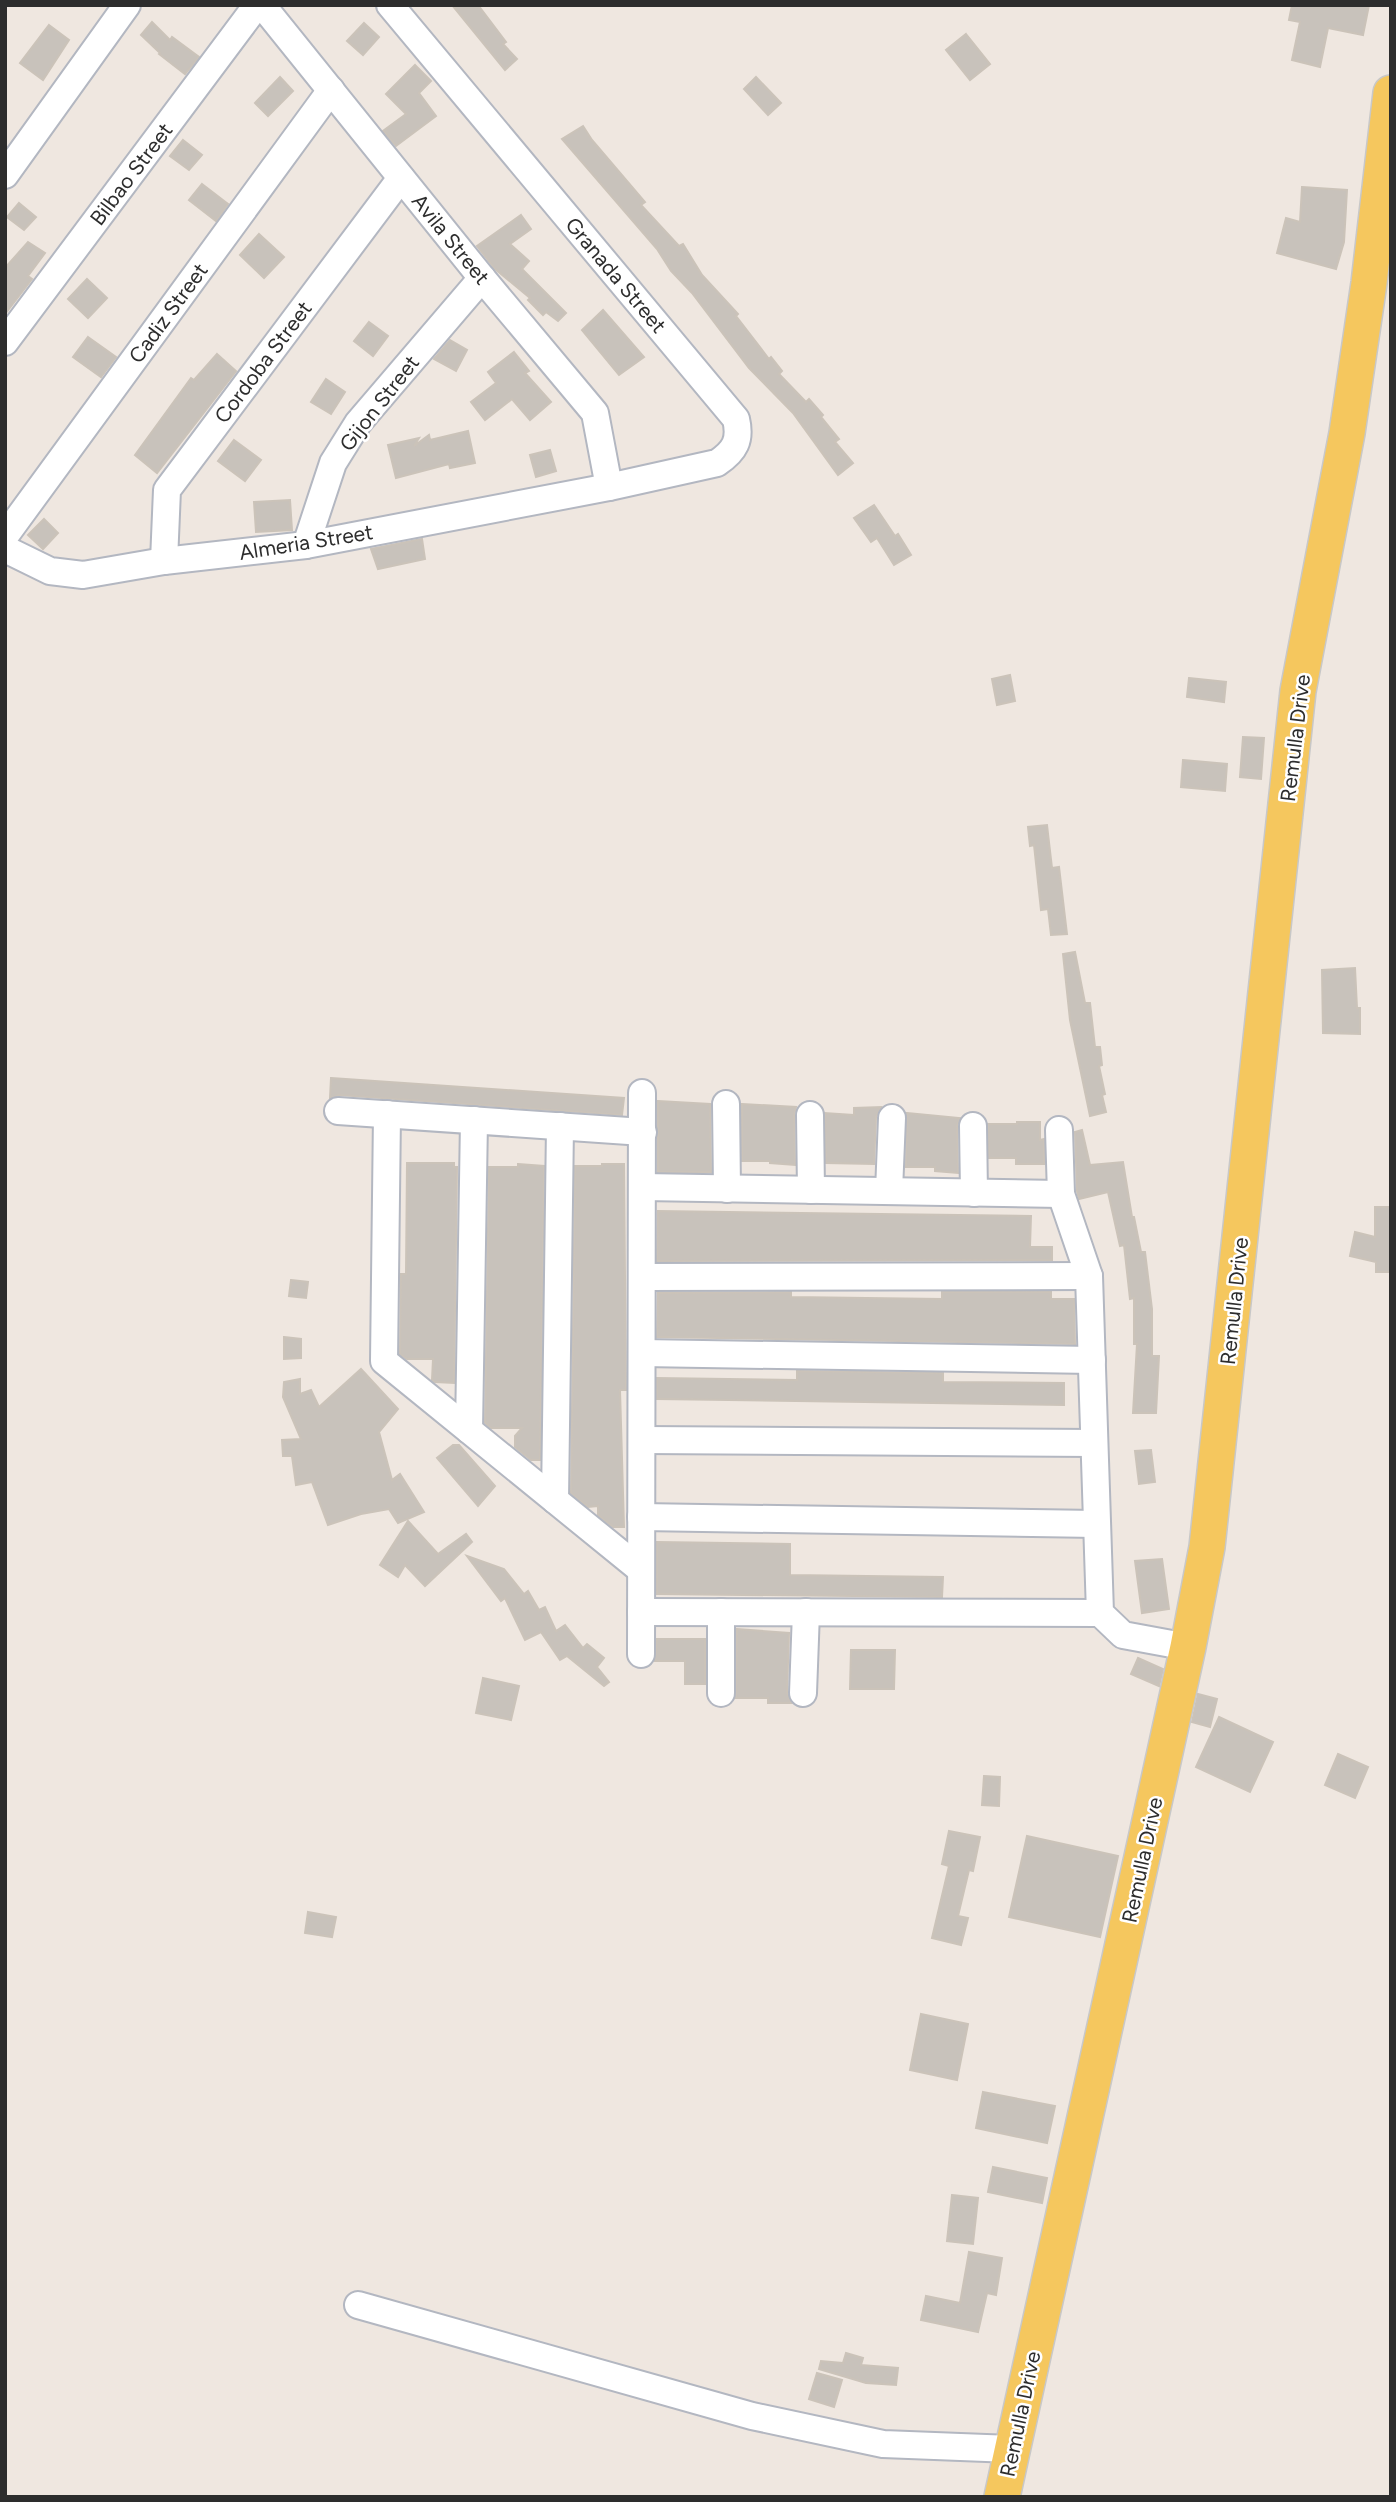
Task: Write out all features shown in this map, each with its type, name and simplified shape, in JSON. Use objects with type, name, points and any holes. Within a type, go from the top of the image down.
[{"type":"main road","name":"Remulla Drive","points":[[1004,2496],[1012,2449],[1188,1647],[1207,1547],[1298,691],[1347,433],[1369,283],[1391,93]]},
{"type":"street","points":[[5,175],[127,5]]},
{"type":"street","name":"Avila Street","points":[[259,5],[595,413],[609,487]]},
{"type":"street","name":"Bilbao Street","points":[[5,342],[259,5]]},
{"type":"street","name":"Granada Street","points":[[390,5],[736,419],[738,443],[729,455],[717,463],[609,487]]},
{"type":"street","name":"Cadiz Street","points":[[5,536],[331,90]]},
{"type":"street","name":"Cordoba Street","points":[[164,561],[167,490],[401,178]]},
{"type":"street","name":"Gijon Street","points":[[306,545],[333,463],[358,423],[482,278]]},
{"type":"street","name":"Almeria Street","points":[[5,549],[50,571],[83,575],[164,561],[306,545],[609,487]]},
{"type":"street","points":[[641,1654],[642,1093]]},
{"type":"street","points":[[726,1104],[727,1189]]},
{"type":"street","points":[[338,1111],[643,1132]]},
{"type":"street","points":[[387,1114],[384,1361],[641,1570]]},
{"type":"street","points":[[810,1115],[811,1190]]},
{"type":"street","points":[[889,1191],[892,1118]]},
{"type":"street","points":[[469,1430],[474,1120]]},
{"type":"street","points":[[555,1500],[560,1126]]},
{"type":"street","points":[[973,1126],[974,1193]]},
{"type":"street","points":[[1059,1130],[1061,1194],[1089,1276],[1100,1613]]},
{"type":"street","points":[[642,1188],[1061,1194]]},
{"type":"street","points":[[642,1277],[1089,1276]]},
{"type":"street","points":[[642,1353],[1091,1360]]},
{"type":"street","points":[[642,1440],[1094,1443]]},
{"type":"street","points":[[641,1517],[1097,1524]]},
{"type":"street","points":[[641,1612],[1100,1613],[1123,1635],[1188,1647]]},
{"type":"street","points":[[721,1612],[721,1693]]},
{"type":"street","points":[[803,1693],[806,1612]]},
{"type":"street","points":[[358,2305],[752,2416],[883,2444],[1012,2449]]},
{"type":"building","points":[[452,5],[478,5],[506,42],[503,44],[517,59],[505,70]]},
{"type":"building","points":[[1292,5],[1369,5],[1363,35],[1328,28],[1320,67],[1292,60],[1300,22],[1289,20]]},
{"type":"building","points":[[152,22],[170,40],[172,37],[199,57],[185,74],[159,54],[141,35]]},
{"type":"building","points":[[364,23],[379,37],[363,55],[347,41]]},
{"type":"building","points":[[49,25],[69,40],[43,80],[20,63]]},
{"type":"building","points":[[966,34],[990,64],[970,80],[946,50]]},
{"type":"building","points":[[415,65],[431,81],[419,93],[436,116],[396,146],[383,131],[406,114],[386,94]]},
{"type":"building","points":[[280,77],[293,91],[268,116],[255,103]]},
{"type":"building","points":[[756,77],[781,103],[768,115],[744,89]]},
{"type":"building","points":[[583,126],[645,202],[641,205],[679,246],[683,244],[702,275],[738,314],[736,316],[769,359],[771,357],[782,371],[779,374],[806,402],[809,399],[823,415],[821,417],[839,439],[835,442],[853,463],[838,475],[793,413],[749,368],[692,293],[671,271],[657,249],[562,139]]},
{"type":"building","points":[[183,140],[202,155],[189,170],[170,156]]},
{"type":"building","points":[[202,184],[228,204],[216,221],[189,200]]},
{"type":"building","points":[[1302,187],[1347,190],[1344,242],[1336,269],[1277,253],[1286,218],[1300,222]]},
{"type":"building","points":[[19,203],[36,217],[24,230],[7,217]]},
{"type":"building","points":[[521,215],[531,229],[510,244],[529,261],[522,269],[566,313],[558,321],[546,312],[543,315],[528,300],[530,298],[495,269],[477,246]]},
{"type":"building","points":[[259,234],[284,257],[264,278],[240,255]]},
{"type":"building","points":[[28,242],[45,253],[28,276],[32,279],[5,314],[5,268]]},
{"type":"building","points":[[87,279],[107,298],[88,318],[68,299]]},
{"type":"building","points":[[603,310],[644,357],[619,375],[582,330]]},
{"type":"building","points":[[369,322],[388,336],[373,356],[354,341]]},
{"type":"building","points":[[88,337],[116,357],[101,377],[73,357]]},
{"type":"building","points":[[450,340],[467,350],[456,371],[434,359]]},
{"type":"building","points":[[514,352],[529,371],[525,373],[551,402],[530,420],[512,399],[485,420],[471,402],[496,383],[488,372]]},
{"type":"building","points":[[217,354],[236,371],[157,473],[135,455],[191,378],[194,380]]},
{"type":"building","points":[[326,379],[345,392],[331,414],[311,402]]},
{"type":"building","points":[[468,431],[475,463],[450,468],[449,464],[396,478],[388,445],[419,438],[414,446],[429,435],[430,440]]},
{"type":"building","points":[[234,440],[261,460],[245,481],[218,461]]},
{"type":"building","points":[[550,450],[556,471],[536,477],[530,455]]},
{"type":"building","points":[[290,500],[292,530],[256,532],[254,502]]},
{"type":"building","points":[[874,505],[911,555],[894,565],[877,538],[871,542],[854,518]]},
{"type":"building","points":[[44,519],[58,533],[43,549],[28,535]]},
{"type":"building","points":[[422,539],[425,559],[378,569],[371,549]]},
{"type":"building","points":[[1010,675],[1015,701],[997,705],[992,679]]},
{"type":"building","points":[[1189,678],[1226,682],[1224,702],[1187,697]]},
{"type":"building","points":[[1243,737],[1264,738],[1261,779],[1240,777]]},
{"type":"building","points":[[1183,760],[1227,764],[1225,791],[1181,787]]},
{"type":"building","points":[[1047,825],[1052,868],[1059,867],[1067,934],[1051,935],[1048,909],[1041,910],[1034,845],[1030,846],[1028,827]]},
{"type":"building","points":[[1075,952],[1085,1003],[1090,1003],[1095,1047],[1100,1047],[1102,1065],[1099,1066],[1105,1094],[1102,1095],[1106,1112],[1090,1116],[1070,1020],[1063,954]]},
{"type":"building","points":[[1355,968],[1360,1034],[1323,1033],[1322,970]]},
{"type":"building","points":[[331,1078],[624,1098],[622,1115],[339,1095],[330,1098]]},
{"type":"building","points":[[658,1101],[710,1104],[711,1172],[658,1172]]},
{"type":"building","points":[[742,1104],[796,1107],[795,1165],[770,1161],[742,1161]]},
{"type":"building","points":[[881,1107],[876,1117],[874,1164],[826,1163],[825,1113],[854,1115],[854,1108]]},
{"type":"building","points":[[907,1113],[960,1118],[957,1126],[958,1173],[935,1171],[935,1167],[906,1167]]},
{"type":"building","points":[[1040,1122],[1040,1140],[1044,1139],[1044,1164],[1016,1164],[1016,1158],[989,1158],[988,1124]]},
{"type":"building","points":[[1082,1130],[1090,1165],[1123,1162],[1132,1217],[1141,1252],[1145,1252],[1152,1309],[1152,1356],[1159,1356],[1156,1413],[1133,1413],[1137,1344],[1134,1344],[1134,1298],[1130,1299],[1124,1245],[1120,1246],[1108,1192],[1079,1199],[1075,1132]]},
{"type":"building","points":[[407,1163],[454,1163],[454,1167],[457,1167],[454,1383],[432,1380],[433,1359],[407,1359],[400,1354],[401,1274],[406,1274]]},
{"type":"building","points":[[518,1164],[544,1166],[540,1460],[531,1460],[515,1447],[515,1436],[522,1428],[491,1428],[485,1423],[489,1167],[518,1167]]},
{"type":"building","points":[[624,1164],[626,1390],[620,1390],[624,1527],[613,1527],[598,1515],[598,1506],[588,1507],[571,1493],[575,1166]]},
{"type":"building","points":[[1375,1207],[1391,1207],[1391,1272],[1376,1272],[1376,1262],[1350,1256],[1355,1232],[1375,1237]]},
{"type":"building","points":[[658,1211],[1031,1216],[1030,1247],[1052,1247],[1052,1260],[657,1261]]},
{"type":"building","points":[[291,1280],[308,1282],[306,1298],[289,1296]]},
{"type":"building","points":[[791,1292],[791,1297],[942,1299],[942,1292],[1051,1292],[1051,1299],[1074,1299],[1075,1344],[657,1337],[658,1293]]},
{"type":"building","points":[[284,1337],[301,1339],[301,1358],[284,1359]]},
{"type":"building","points":[[361,1369],[398,1409],[379,1432],[392,1480],[400,1474],[424,1512],[398,1523],[389,1509],[361,1514],[328,1525],[312,1482],[296,1485],[292,1456],[283,1456],[282,1440],[301,1439],[283,1397],[284,1382],[300,1379],[300,1394],[311,1390],[319,1407]]},
{"type":"building","points":[[797,1371],[943,1373],[943,1382],[1064,1383],[1064,1405],[657,1399],[657,1378],[797,1380]]},
{"type":"building","points":[[453,1445],[459,1445],[495,1486],[478,1506],[437,1458]]},
{"type":"building","points":[[1151,1450],[1155,1482],[1139,1484],[1135,1451]]},
{"type":"building","points":[[408,1521],[438,1554],[466,1534],[472,1542],[425,1586],[405,1565],[398,1577],[380,1565]]},
{"type":"building","points":[[657,1542],[790,1544],[790,1575],[943,1577],[942,1597],[657,1594]]},
{"type":"building","points":[[467,1556],[504,1569],[524,1594],[528,1591],[539,1610],[545,1607],[556,1631],[565,1625],[583,1648],[587,1644],[604,1658],[597,1667],[609,1682],[604,1686],[567,1656],[560,1660],[541,1632],[525,1640],[505,1598],[501,1601]]},
{"type":"building","points":[[1162,1559],[1169,1609],[1142,1613],[1135,1561]]},
{"type":"building","points":[[737,1629],[789,1633],[787,1692],[791,1703],[768,1703],[768,1698],[736,1698]]},
{"type":"building","points":[[657,1639],[705,1639],[705,1684],[685,1684],[685,1661],[655,1661]]},
{"type":"building","points":[[851,1650],[895,1650],[894,1689],[850,1689]]},
{"type":"building","points":[[1138,1658],[1163,1669],[1159,1686],[1131,1674]]},
{"type":"building","points":[[483,1678],[519,1686],[511,1720],[476,1713]]},
{"type":"building","points":[[1198,1694],[1217,1699],[1210,1727],[1192,1722]]},
{"type":"building","points":[[1219,1717],[1273,1742],[1250,1792],[1196,1767]]},
{"type":"building","points":[[1338,1754],[1368,1767],[1355,1798],[1325,1785]]},
{"type":"building","points":[[984,1776],[1000,1777],[999,1806],[982,1805]]},
{"type":"building","points":[[949,1831],[980,1837],[973,1871],[969,1870],[958,1916],[968,1918],[961,1945],[932,1938],[949,1866],[942,1864]]},
{"type":"building","points":[[1027,1836],[1118,1856],[1100,1937],[1009,1917]]},
{"type":"building","points":[[308,1912],[336,1917],[332,1937],[305,1933]]},
{"type":"building","points":[[921,2014],[968,2024],[957,2080],[910,2070]]},
{"type":"building","points":[[983,2092],[1055,2106],[1047,2143],[976,2128]]},
{"type":"building","points":[[993,2167],[1047,2178],[1042,2203],[988,2192]]},
{"type":"building","points":[[952,2195],[978,2198],[973,2244],[947,2241]]},
{"type":"building","points":[[969,2252],[1002,2258],[996,2295],[987,2293],[978,2332],[921,2320],[926,2296],[960,2303]]},
{"type":"building","points":[[846,2353],[863,2358],[861,2365],[898,2368],[896,2385],[866,2383],[819,2369],[821,2361],[843,2363]]},
{"type":"building","points":[[817,2373],[842,2380],[834,2407],[809,2399]]}]
